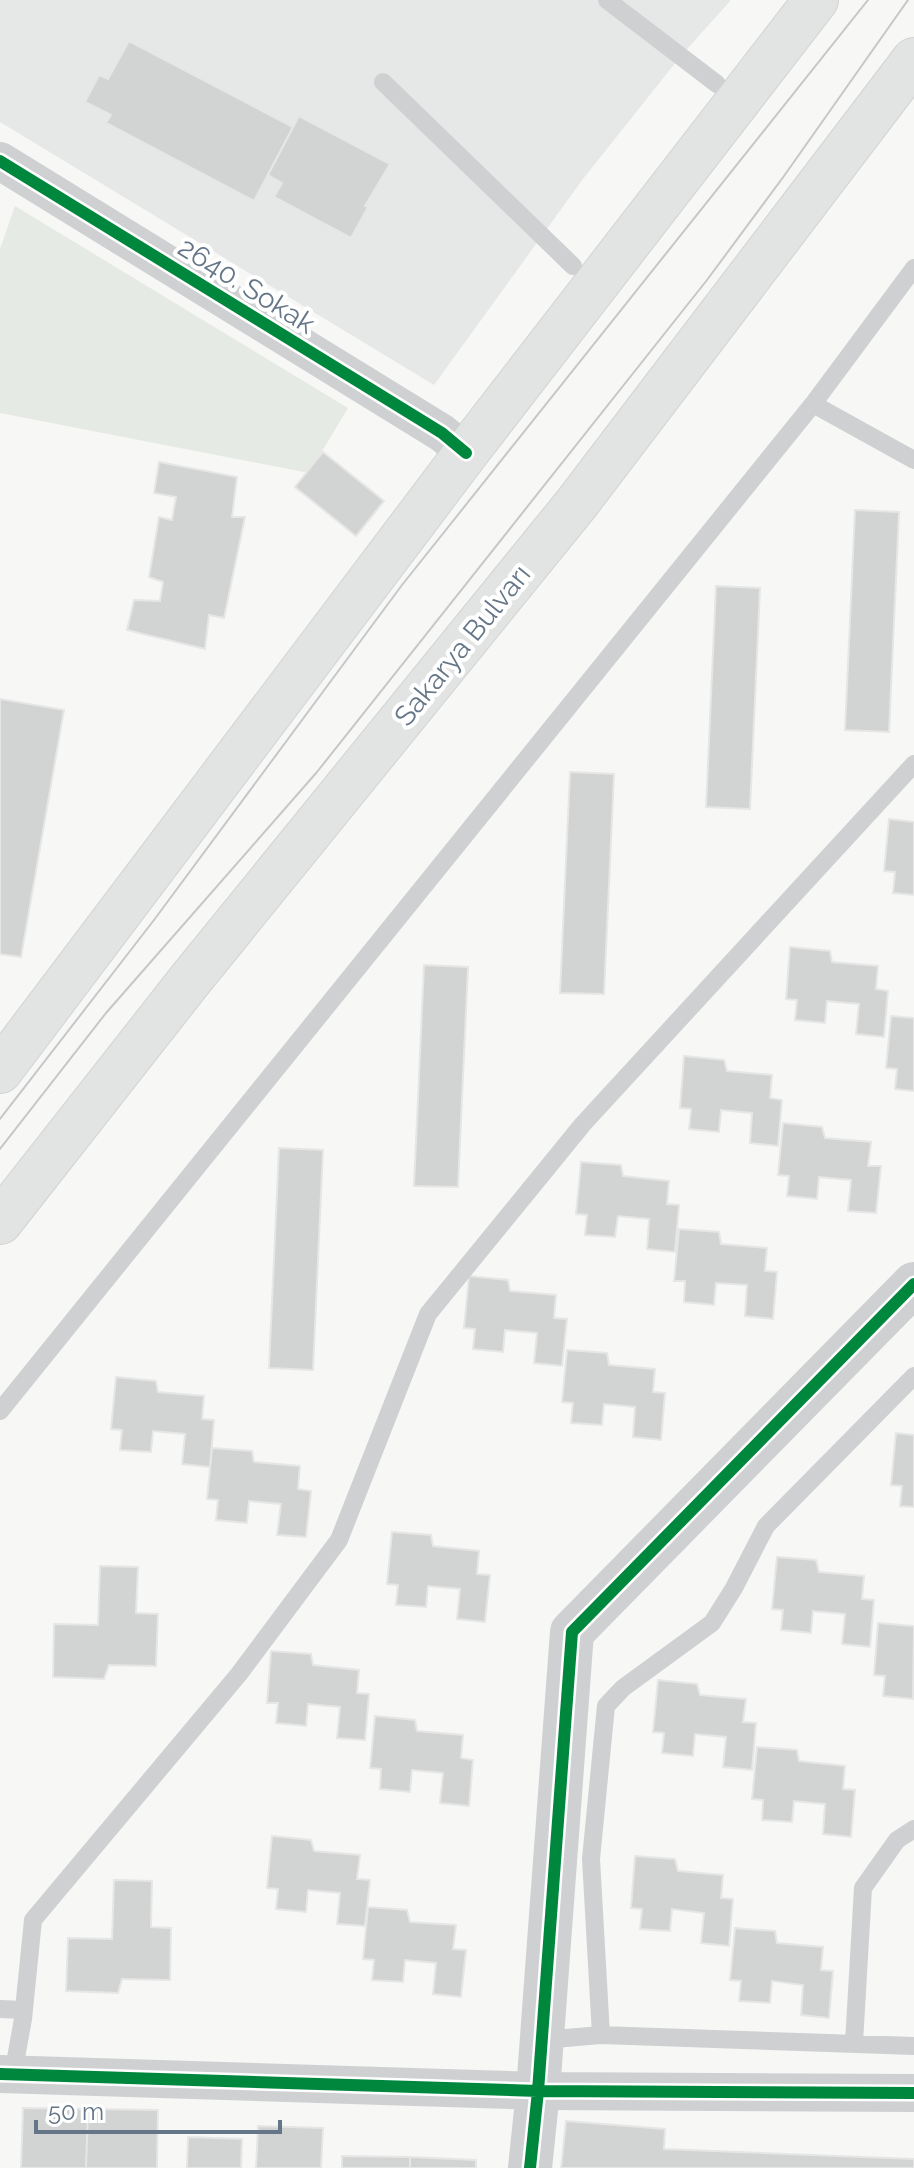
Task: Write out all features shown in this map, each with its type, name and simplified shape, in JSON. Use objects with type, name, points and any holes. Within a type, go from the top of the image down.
[{"type":"main road","points":[[4,1058],[816,0]]},
{"type":"main road","name":"Sakarya Bulvarı","points":[[0,1222],[190,980],[577,503],[913,63]]},
{"type":"street","name":"2640. Sokak","points":[[0,161],[442,433],[466,453]]},
{"type":"street","points":[[530,2168],[572,1632],[914,1284]]},
{"type":"street","points":[[6,2074],[538,2091],[914,2093]]},
{"type":"lane","points":[[607,0],[717,84]]},
{"type":"lane","points":[[383,82],[573,266]]},
{"type":"lane","points":[[0,1411],[813,404],[914,268]]},
{"type":"lane","points":[[813,404],[914,460]]},
{"type":"lane","points":[[6,2074],[23,2010],[33,1920],[239,1674],[339,1540],[428,1314],[583,1124],[914,764]]},
{"type":"lane","points":[[601,2035],[591,1859],[606,1706],[623,1688],[712,1623],[766,1526],[914,1376]]},
{"type":"lane","points":[[854,2043],[863,1888],[897,1840],[914,1829]]},
{"type":"lane","points":[[0,2009],[23,2010]]},
{"type":"lane","points":[[542,2040],[601,2035],[914,2046]]},
{"type":"shaded area","points":[[0,0],[731,0],[680,57],[583,179],[434,385],[0,122]]},
{"type":"shaded area","points":[[15,206],[348,408],[309,473],[0,413],[0,249]]},
{"type":"building","points":[[129,41],[293,127],[254,201],[106,123],[111,115],[85,102],[99,75],[108,79]]},
{"type":"building","points":[[299,116],[390,164],[365,206],[368,207],[351,238],[274,197],[282,183],[268,175]]},
{"type":"building","points":[[323,452],[384,501],[356,536],[295,487]]},
{"type":"building","points":[[159,462],[237,477],[232,517],[245,517],[224,618],[209,615],[205,649],[127,630],[134,600],[160,601],[163,582],[149,577],[159,517],[172,520],[176,497],[154,493]]},
{"type":"building","points":[[855,510],[899,512],[889,732],[845,730]]},
{"type":"building","points":[[716,586],[760,588],[750,809],[706,807]]},
{"type":"building","points":[[0,699],[64,710],[21,957],[0,954]]},
{"type":"building","points":[[570,772],[614,774],[604,994],[560,993]]},
{"type":"building","points":[[889,819],[914,822],[914,895],[893,893],[895,872],[884,871]]},
{"type":"building","points":[[790,947],[830,951],[832,962],[878,966],[876,989],[888,991],[884,1037],[856,1034],[859,1004],[827,1001],[825,1023],[795,1020],[797,1000],[786,999]]},
{"type":"building","points":[[424,965],[468,967],[458,1187],[414,1186]]},
{"type":"building","points":[[891,1016],[914,1018],[914,1091],[895,1089],[897,1069],[886,1068]]},
{"type":"building","points":[[684,1056],[724,1060],[727,1071],[772,1075],[770,1098],[782,1100],[778,1146],[750,1143],[752,1113],[721,1110],[719,1132],[689,1129],[691,1109],[680,1108]]},
{"type":"building","points":[[783,1123],[822,1127],[825,1138],[871,1142],[868,1166],[881,1166],[876,1213],[848,1211],[851,1180],[819,1177],[817,1199],[787,1196],[789,1176],[778,1175]]},
{"type":"building","points":[[279,1148],[323,1150],[313,1370],[269,1368]]},
{"type":"building","points":[[581,1162],[621,1165],[623,1176],[669,1181],[667,1204],[679,1205],[675,1252],[647,1249],[649,1219],[618,1216],[615,1237],[585,1235],[587,1215],[576,1214]]},
{"type":"building","points":[[679,1229],[719,1232],[721,1244],[767,1248],[765,1271],[777,1272],[773,1319],[745,1316],[747,1285],[716,1283],[714,1305],[684,1302],[685,1281],[674,1281]]},
{"type":"building","points":[[469,1276],[508,1280],[510,1291],[556,1295],[554,1318],[567,1319],[562,1366],[534,1363],[537,1333],[505,1330],[503,1352],[473,1349],[475,1329],[464,1328]]},
{"type":"building","points":[[567,1350],[607,1353],[609,1365],[655,1369],[653,1392],[665,1393],[661,1440],[633,1437],[635,1407],[604,1404],[602,1425],[571,1423],[573,1403],[562,1402]]},
{"type":"building","points":[[116,1377],[156,1381],[158,1392],[204,1396],[202,1419],[214,1420],[210,1467],[182,1464],[185,1434],[153,1431],[151,1452],[120,1450],[122,1430],[111,1429]]},
{"type":"building","points":[[896,1433],[914,1435],[914,1507],[900,1506],[902,1486],[891,1485]]},
{"type":"building","points":[[212,1448],[252,1451],[254,1462],[300,1466],[298,1489],[311,1491],[306,1537],[277,1535],[281,1504],[249,1501],[247,1523],[216,1520],[218,1500],[207,1499]]},
{"type":"building","points":[[392,1532],[431,1535],[433,1546],[479,1551],[477,1574],[490,1575],[485,1622],[457,1619],[460,1589],[428,1586],[426,1607],[396,1605],[398,1585],[387,1584]]},
{"type":"building","points":[[777,1557],[816,1560],[819,1572],[864,1576],[862,1599],[874,1600],[870,1647],[842,1644],[845,1614],[813,1611],[811,1633],[781,1630],[783,1610],[772,1609]]},
{"type":"building","points":[[100,1566],[138,1567],[136,1613],[158,1614],[156,1666],[109,1665],[104,1679],[53,1677],[54,1624],[98,1625]]},
{"type":"building","points":[[878,1623],[914,1626],[913,1699],[883,1696],[885,1676],[874,1675]]},
{"type":"building","points":[[271,1651],[311,1654],[313,1665],[359,1670],[357,1693],[369,1694],[365,1740],[337,1738],[340,1707],[308,1704],[306,1726],[276,1723],[278,1703],[267,1703]]},
{"type":"building","points":[[658,1680],[697,1684],[700,1695],[746,1699],[743,1722],[756,1723],[752,1770],[723,1767],[726,1737],[695,1734],[693,1756],[662,1753],[664,1733],[653,1732]]},
{"type":"building","points":[[375,1716],[415,1720],[417,1731],[463,1735],[461,1758],[473,1760],[469,1806],[440,1803],[443,1773],[412,1770],[410,1792],[380,1789],[381,1769],[370,1768]]},
{"type":"building","points":[[757,1747],[797,1750],[799,1761],[845,1766],[843,1789],[855,1790],[851,1837],[823,1834],[825,1804],[794,1801],[792,1822],[762,1820],[763,1800],[752,1799]]},
{"type":"building","points":[[272,1836],[311,1840],[314,1851],[360,1855],[357,1879],[370,1880],[365,1926],[337,1924],[340,1893],[308,1890],[306,1912],[276,1909],[278,1889],[267,1888]]},
{"type":"building","points":[[635,1856],[675,1859],[678,1871],[723,1875],[721,1898],[733,1899],[729,1946],[701,1943],[704,1913],[672,1909],[670,1931],[640,1929],[642,1909],[631,1908]]},
{"type":"building","points":[[114,1880],[152,1881],[151,1927],[171,1928],[170,1980],[122,1979],[118,1993],[66,1991],[68,1938],[112,1939]]},
{"type":"building","points":[[368,1907],[407,1910],[410,1922],[456,1925],[453,1949],[466,1950],[461,1997],[433,1994],[436,1963],[405,1960],[403,1982],[372,1980],[374,1960],[363,1959]]},
{"type":"building","points":[[735,1928],[775,1931],[777,1943],[823,1947],[821,1970],[833,1971],[829,2018],[801,2015],[803,1985],[772,1981],[770,2003],[739,2001],[741,1981],[730,1980]]},
{"type":"building","points":[[23,2108],[88,2109],[86,2168],[21,2168]]},
{"type":"building","points":[[88,2109],[158,2110],[157,2168],[86,2168]]},
{"type":"building","points":[[566,2121],[665,2129],[664,2149],[914,2159],[914,2168],[561,2168]]},
{"type":"building","points":[[258,2126],[323,2128],[321,2168],[256,2168]]},
{"type":"building","points":[[188,2137],[242,2139],[241,2168],[187,2168]]},
{"type":"building","points":[[342,2156],[410,2157],[410,2168],[342,2168]]},
{"type":"building","points":[[410,2157],[476,2160],[476,2168],[410,2168]]},
{"type":"tram line","points":[[0,1119],[154,920],[402,585],[868,0]]},
{"type":"tram line","points":[[0,1149],[106,1013],[317,772],[707,280],[908,0]]},
{"type":"cycle path","points":[[0,161],[442,433],[466,453]]},
{"type":"cycle path","points":[[530,2168],[572,1632],[914,1284]]},
{"type":"cycle path","points":[[0,2074],[538,2091],[914,2093]]}]
